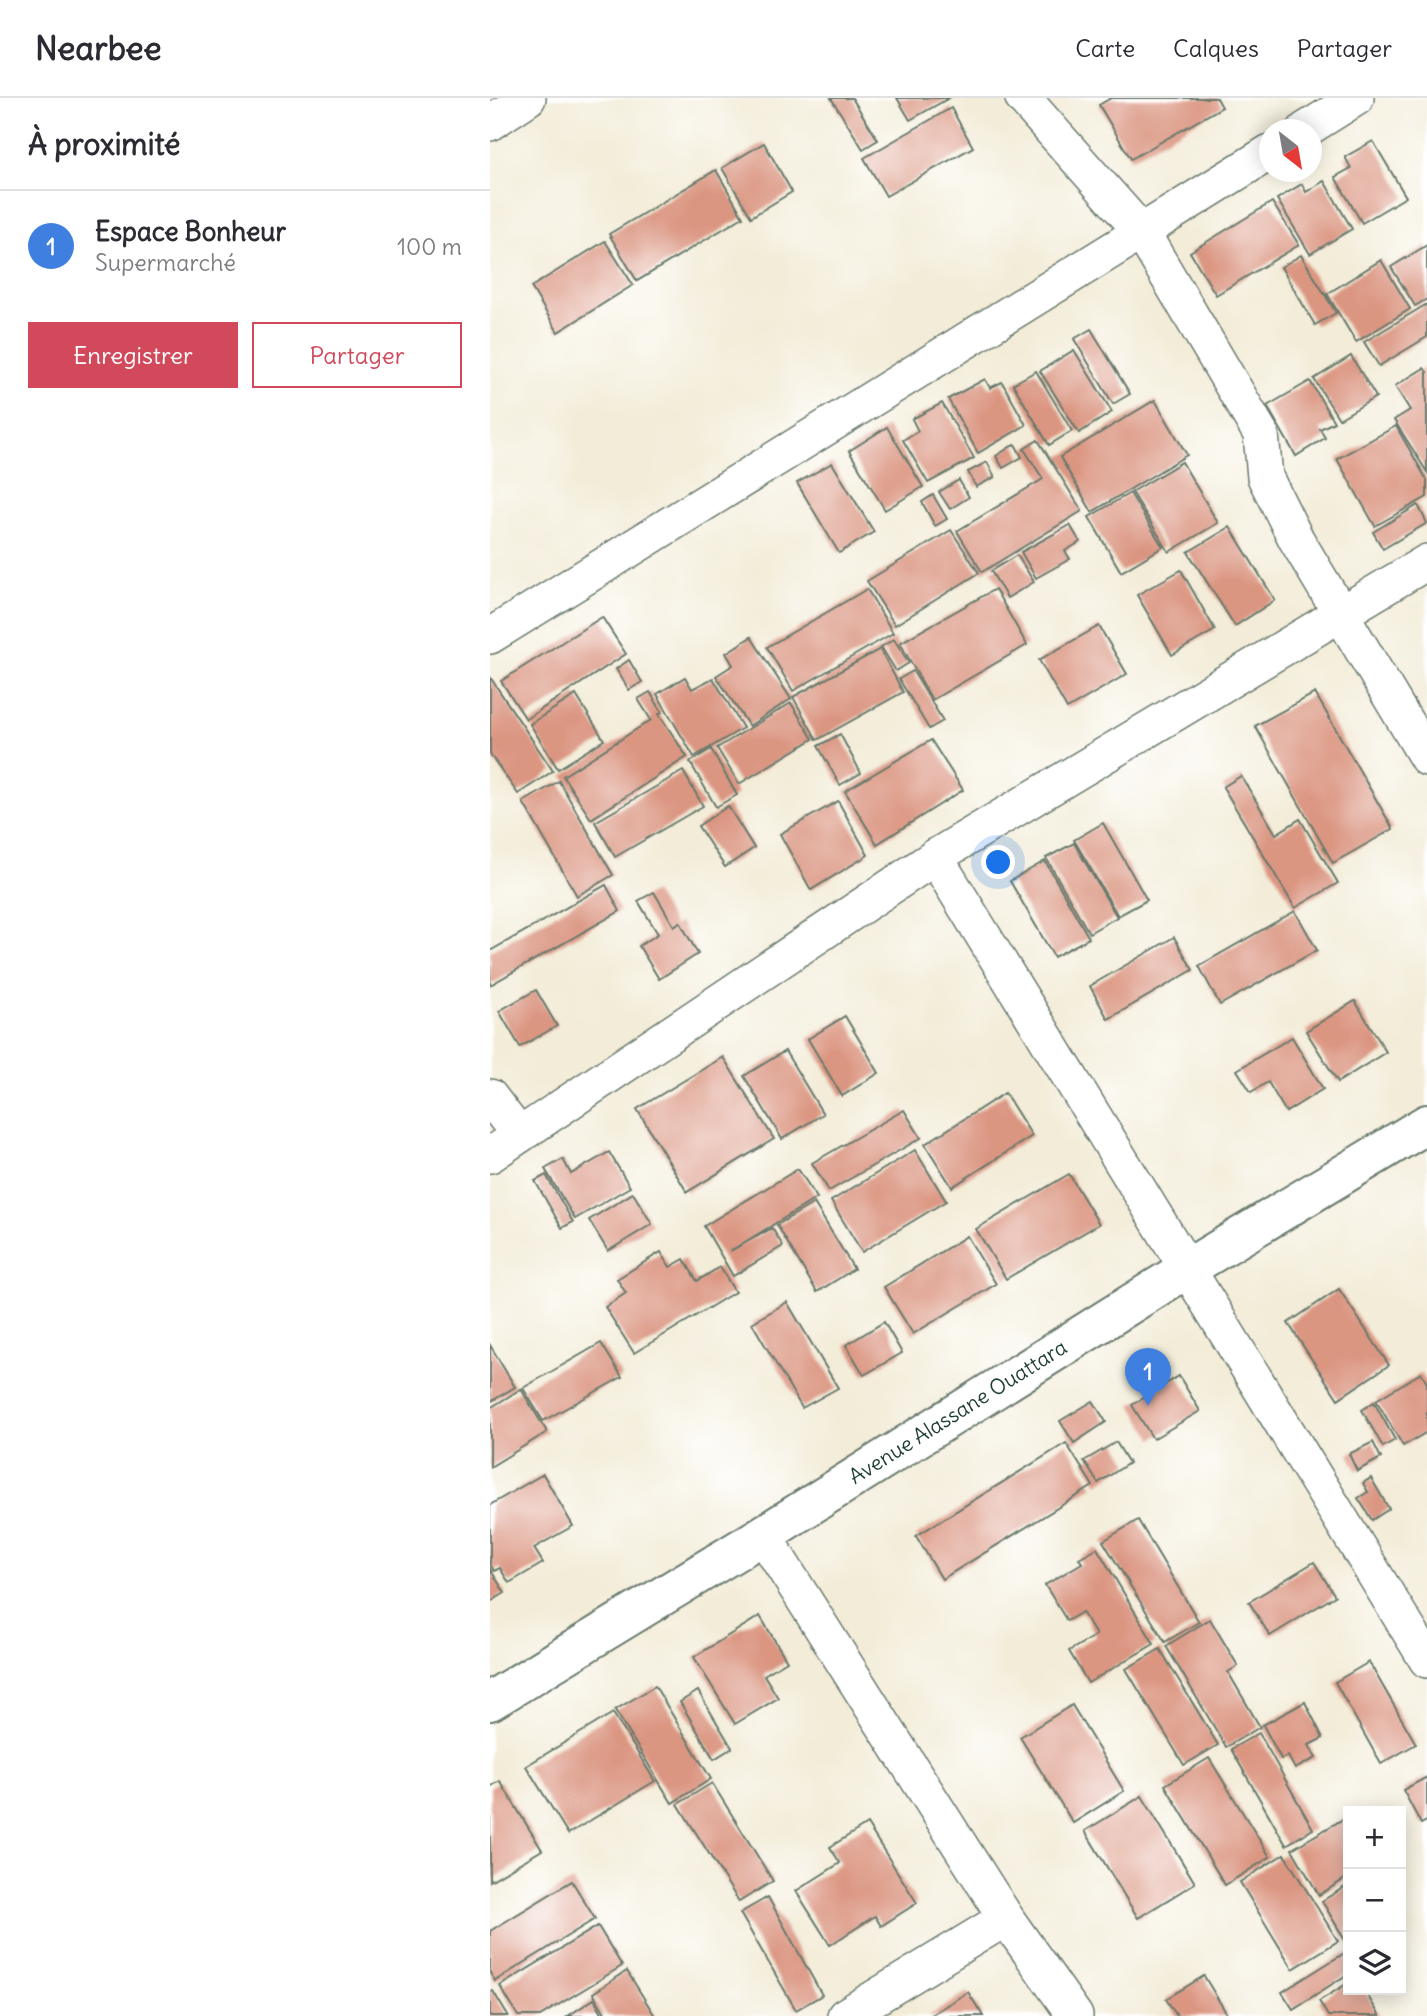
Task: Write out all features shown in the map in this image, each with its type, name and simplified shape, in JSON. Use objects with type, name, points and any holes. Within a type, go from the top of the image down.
[{"type":"street","points":[[490,123],[528,98]]},
{"type":"street","points":[[1023,98],[1142,231],[1261,434],[1265,477],[1296,539],[1427,758]]},
{"type":"street","points":[[1322,119],[1356,98]]},
{"type":"street","points":[[490,636],[1259,158]]},
{"type":"street","points":[[490,1155],[935,857],[1427,562]]},
{"type":"street","points":[[935,857],[1427,1660]]},
{"type":"street","points":[[490,1097],[519,1135]]},
{"type":"street","name":"Avenue Alassane Ouattara","points":[[490,1701],[764,1535],[1188,1268],[1427,1124]]},
{"type":"street","points":[[764,1535],[1006,1917],[1075,2016]]},
{"type":"street","points":[[845,2016],[1006,1917]]},
{"type":"building","points":[[831,98],[852,98],[878,140],[863,149]]},
{"type":"building","points":[[897,98],[949,98],[910,120]]},
{"type":"building","points":[[1111,98],[1217,98],[1222,107],[1131,159],[1099,105]]},
{"type":"building","points":[[951,108],[973,147],[886,196],[864,158]]},
{"type":"building","points":[[1373,141],[1406,197],[1362,223],[1335,177],[1351,168],[1345,157]]},
{"type":"building","points":[[764,143],[792,192],[751,217],[722,168]]},
{"type":"building","points":[[716,170],[743,217],[637,281],[609,234]]},
{"type":"building","points":[[1324,181],[1352,229],[1310,254],[1277,199],[1302,184],[1306,192]]},
{"type":"building","points":[[1272,202],[1299,245],[1216,295],[1190,252]]},
{"type":"building","points":[[605,241],[633,285],[558,332],[531,287]]},
{"type":"building","points":[[1427,245],[1427,299],[1415,306],[1391,267]]},
{"type":"building","points":[[1301,255],[1336,313],[1315,325],[1281,267]]},
{"type":"building","points":[[1381,260],[1410,309],[1356,342],[1327,294]]},
{"type":"building","points":[[1427,304],[1427,337],[1379,366],[1364,342]]},
{"type":"building","points":[[1091,329],[1130,394],[1113,404],[1074,339]]},
{"type":"building","points":[[1074,350],[1112,412],[1079,433],[1040,371]]},
{"type":"building","points":[[1351,356],[1376,397],[1339,419],[1314,379]]},
{"type":"building","points":[[1424,368],[1427,372],[1427,472],[1394,420],[1410,410],[1395,386]]},
{"type":"building","points":[[1036,371],[1072,431],[1049,445],[1013,384]]},
{"type":"building","points":[[985,379],[990,388],[1002,382],[1026,425],[978,453],[948,399]]},
{"type":"building","points":[[1310,381],[1334,422],[1320,429],[1325,438],[1296,456],[1267,406]]},
{"type":"building","points":[[1155,400],[1187,455],[1092,512],[1060,457]]},
{"type":"building","points":[[942,403],[974,458],[928,483],[903,440],[918,431],[912,419]]},
{"type":"building","points":[[1396,426],[1427,480],[1427,497],[1375,526],[1337,459]]},
{"type":"building","points":[[887,427],[923,487],[885,510],[849,451]]},
{"type":"building","points":[[1038,440],[1082,511],[982,572],[957,531],[1043,479],[1024,449]]},
{"type":"building","points":[[1015,444],[1022,457],[1003,468],[996,456]]},
{"type":"building","points":[[987,462],[995,477],[976,487],[968,472]]},
{"type":"building","points":[[1182,462],[1218,523],[1169,552],[1132,492]]},
{"type":"building","points":[[832,463],[874,532],[839,553],[797,483]]},
{"type":"building","points":[[959,480],[969,497],[950,509],[939,492]]},
{"type":"building","points":[[1130,493],[1163,547],[1121,572],[1089,517]]},
{"type":"building","points":[[933,495],[947,519],[935,526],[922,502]]},
{"type":"building","points":[[1418,505],[1427,523],[1383,549],[1373,532]]},
{"type":"building","points":[[1070,525],[1080,542],[1065,551],[1070,559],[1036,578],[1021,552]]},
{"type":"building","points":[[1230,527],[1275,600],[1235,626],[1188,552]]},
{"type":"building","points":[[951,530],[979,573],[895,625],[867,581]]},
{"type":"building","points":[[1017,555],[1034,582],[1007,598],[991,571]]},
{"type":"building","points":[[1181,570],[1215,630],[1172,655],[1137,595]]},
{"type":"building","points":[[867,589],[893,633],[793,691],[767,647]]},
{"type":"building","points":[[995,589],[1027,645],[932,700],[900,643]]},
{"type":"building","points":[[602,617],[626,654],[526,719],[501,681]]},
{"type":"building","points":[[1099,626],[1127,674],[1067,709],[1039,660]]},
{"type":"building","points":[[751,637],[791,699],[749,726],[716,676],[733,665],[726,653]]},
{"type":"building","points":[[894,639],[909,663],[896,671],[881,647]]},
{"type":"building","points":[[880,649],[903,692],[817,740],[793,697]]},
{"type":"building","points":[[629,660],[642,682],[629,690],[616,669]]},
{"type":"building","points":[[913,671],[943,721],[929,729],[899,679]]},
{"type":"building","points":[[490,677],[553,771],[518,794],[490,754]]},
{"type":"building","points":[[685,677],[692,689],[713,678],[743,728],[694,757],[657,694]]},
{"type":"building","points":[[650,692],[662,712],[659,714],[687,757],[591,819],[563,776],[651,720],[638,699]]},
{"type":"building","points":[[1315,693],[1393,829],[1333,863],[1255,726]]},
{"type":"building","points":[[576,695],[604,740],[558,769],[530,724]]},
{"type":"building","points":[[791,703],[813,739],[739,784],[717,748]]},
{"type":"building","points":[[840,734],[861,773],[840,785],[818,746]]},
{"type":"building","points":[[931,740],[963,790],[877,844],[845,791]]},
{"type":"building","points":[[711,749],[737,795],[716,807],[690,762]]},
{"type":"building","points":[[683,771],[703,806],[615,857],[595,822]]},
{"type":"building","points":[[1241,776],[1276,834],[1300,819],[1338,883],[1295,908],[1223,787]]},
{"type":"building","points":[[559,781],[613,875],[577,896],[523,802]]},
{"type":"building","points":[[838,801],[868,855],[811,890],[780,834]]},
{"type":"building","points":[[728,806],[754,848],[725,867],[698,826]]},
{"type":"building","points":[[1103,823],[1147,900],[1118,916],[1074,840]]},
{"type":"building","points":[[1074,843],[1117,917],[1089,933],[1046,858]]},
{"type":"building","points":[[1045,861],[1089,938],[1054,957],[1010,881]]},
{"type":"building","points":[[606,885],[620,911],[490,985],[490,951]]},
{"type":"building","points":[[654,892],[674,926],[680,922],[698,954],[659,979],[639,946],[658,934],[638,901]]},
{"type":"building","points":[[1295,911],[1317,950],[1220,1005],[1199,966]]},
{"type":"building","points":[[1174,937],[1193,970],[1108,1019],[1090,986]]},
{"type":"building","points":[[536,990],[557,1026],[520,1047],[499,1011]]},
{"type":"building","points":[[1355,1001],[1386,1052],[1338,1082],[1306,1031]]},
{"type":"building","points":[[845,1016],[879,1073],[842,1096],[808,1039]]},
{"type":"building","points":[[1292,1037],[1323,1089],[1286,1112],[1268,1082],[1251,1092],[1237,1070]]},
{"type":"building","points":[[785,1051],[823,1114],[782,1139],[744,1076]]},
{"type":"building","points":[[723,1057],[774,1139],[687,1192],[637,1109]]},
{"type":"building","points":[[1005,1093],[1032,1136],[952,1187],[925,1144]]},
{"type":"building","points":[[904,1110],[921,1138],[829,1191],[812,1163]]},
{"type":"building","points":[[915,1150],[946,1201],[862,1252],[831,1201]]},
{"type":"building","points":[[609,1152],[630,1187],[575,1219],[545,1169],[563,1159],[571,1174]]},
{"type":"building","points":[[798,1169],[817,1198],[730,1251],[772,1228],[783,1246],[733,1276],[704,1226]]},
{"type":"building","points":[[1069,1174],[1099,1224],[1006,1279],[976,1229]]},
{"type":"building","points":[[546,1175],[573,1222],[562,1228],[535,1181]]},
{"type":"building","points":[[633,1193],[652,1224],[608,1251],[589,1220]]},
{"type":"building","points":[[814,1203],[854,1269],[817,1292],[777,1225]]},
{"type":"building","points":[[967,1236],[996,1284],[913,1334],[884,1287]]},
{"type":"building","points":[[661,1252],[670,1267],[684,1259],[697,1281],[720,1267],[735,1292],[634,1353],[605,1307],[626,1293],[617,1279]]},
{"type":"building","points":[[1339,1289],[1389,1365],[1338,1399],[1288,1323]]},
{"type":"building","points":[[787,1302],[838,1388],[802,1408],[752,1323]]},
{"type":"building","points":[[884,1322],[902,1353],[864,1375],[846,1345]]},
{"type":"building","points":[[601,1343],[622,1377],[543,1421],[523,1388]]},
{"type":"building","points":[[490,1345],[515,1387],[490,1402]]},
{"type":"building","points":[[1421,1373],[1427,1383],[1427,1432],[1403,1446],[1376,1400]]},
{"type":"building","points":[[1179,1376],[1200,1411],[1153,1439],[1132,1405]]},
{"type":"building","points":[[521,1389],[547,1432],[490,1467],[490,1408]]},
{"type":"building","points":[[1093,1401],[1106,1422],[1074,1443],[1060,1421]]},
{"type":"building","points":[[1374,1402],[1395,1440],[1383,1447],[1362,1410]]},
{"type":"building","points":[[1116,1442],[1129,1463],[1098,1483],[1084,1461]]},
{"type":"building","points":[[1373,1442],[1381,1458],[1357,1471],[1349,1454]]},
{"type":"building","points":[[1066,1443],[1093,1486],[942,1579],[916,1536]]},
{"type":"building","points":[[543,1474],[573,1526],[534,1548],[543,1563],[509,1583],[500,1568],[494,1571],[490,1564],[490,1505]]},
{"type":"building","points":[[1371,1478],[1389,1509],[1372,1520],[1358,1498],[1368,1492],[1363,1483]]},
{"type":"building","points":[[1138,1520],[1199,1622],[1165,1642],[1103,1541]]},
{"type":"building","points":[[1097,1548],[1154,1644],[1088,1683],[1069,1651],[1096,1635],[1082,1612],[1067,1621],[1045,1585],[1082,1563],[1079,1558]]},
{"type":"building","points":[[1314,1562],[1335,1596],[1270,1636],[1249,1602]]},
{"type":"building","points":[[490,1569],[505,1593],[490,1602]]},
{"type":"building","points":[[760,1616],[787,1661],[764,1675],[778,1698],[735,1724],[694,1657]]},
{"type":"building","points":[[1210,1619],[1238,1666],[1228,1672],[1260,1727],[1226,1747],[1166,1646]]},
{"type":"building","points":[[1160,1649],[1218,1745],[1184,1765],[1126,1669]]},
{"type":"building","points":[[1369,1662],[1416,1744],[1381,1764],[1335,1682]]},
{"type":"building","points":[[655,1686],[711,1779],[672,1803],[615,1710]]},
{"type":"building","points":[[698,1691],[732,1748],[714,1759],[680,1702]]},
{"type":"building","points":[[1305,1702],[1323,1738],[1309,1745],[1316,1758],[1295,1769],[1288,1756],[1281,1759],[1263,1725]]},
{"type":"building","points":[[1072,1705],[1124,1791],[1073,1823],[1020,1737]]},
{"type":"building","points":[[613,1713],[655,1781],[568,1834],[526,1766]]},
{"type":"building","points":[[1259,1733],[1313,1829],[1286,1845],[1231,1749]]},
{"type":"building","points":[[1209,1758],[1270,1857],[1225,1885],[1165,1785]]},
{"type":"building","points":[[1427,1777],[1427,1821],[1421,1824],[1403,1790]]},
{"type":"building","points":[[500,1781],[542,1850],[490,1881],[490,1787]]},
{"type":"building","points":[[712,1783],[773,1881],[739,1902],[678,1804]]},
{"type":"building","points":[[1142,1796],[1195,1883],[1138,1918],[1085,1831]]},
{"type":"building","points":[[1343,1819],[1343,1880],[1319,1895],[1292,1849]]},
{"type":"building","points":[[867,1824],[917,1903],[881,1926],[875,1916],[830,1945],[796,1891],[840,1863],[830,1847]]},
{"type":"building","points":[[1284,1854],[1338,1941],[1293,1969],[1240,1882]]},
{"type":"building","points":[[572,1881],[595,1919],[495,1981],[490,1973],[490,1931]]},
{"type":"building","points":[[1343,1888],[1343,1937],[1322,1901]]},
{"type":"building","points":[[768,1897],[822,1995],[796,2010],[740,1913]]},
{"type":"building","points":[[598,1926],[622,1966],[540,2016],[518,2016],[500,1986]]},
{"type":"building","points":[[1343,1954],[1343,1977],[1293,2009],[1282,1992]]},
{"type":"building","points":[[627,1971],[655,2016],[607,2016],[593,1993]]},
{"type":"building","points":[[1204,1976],[1228,2016],[1177,2016],[1166,1999]]},
{"type":"building","points":[[1343,1986],[1343,1995],[1367,1995],[1380,2016],[1328,2016],[1319,2001]]},
{"type":"building","points":[[493,1991],[508,2016],[490,2016],[490,1992]]},
{"type":"building","points":[[968,1992],[983,2016],[929,2016]]},
{"type":"building","points":[[594,1999],[604,2016],[568,2016]]},
{"type":"place","name":"Espace Bonheur","points":[[1148,1406]]}]
